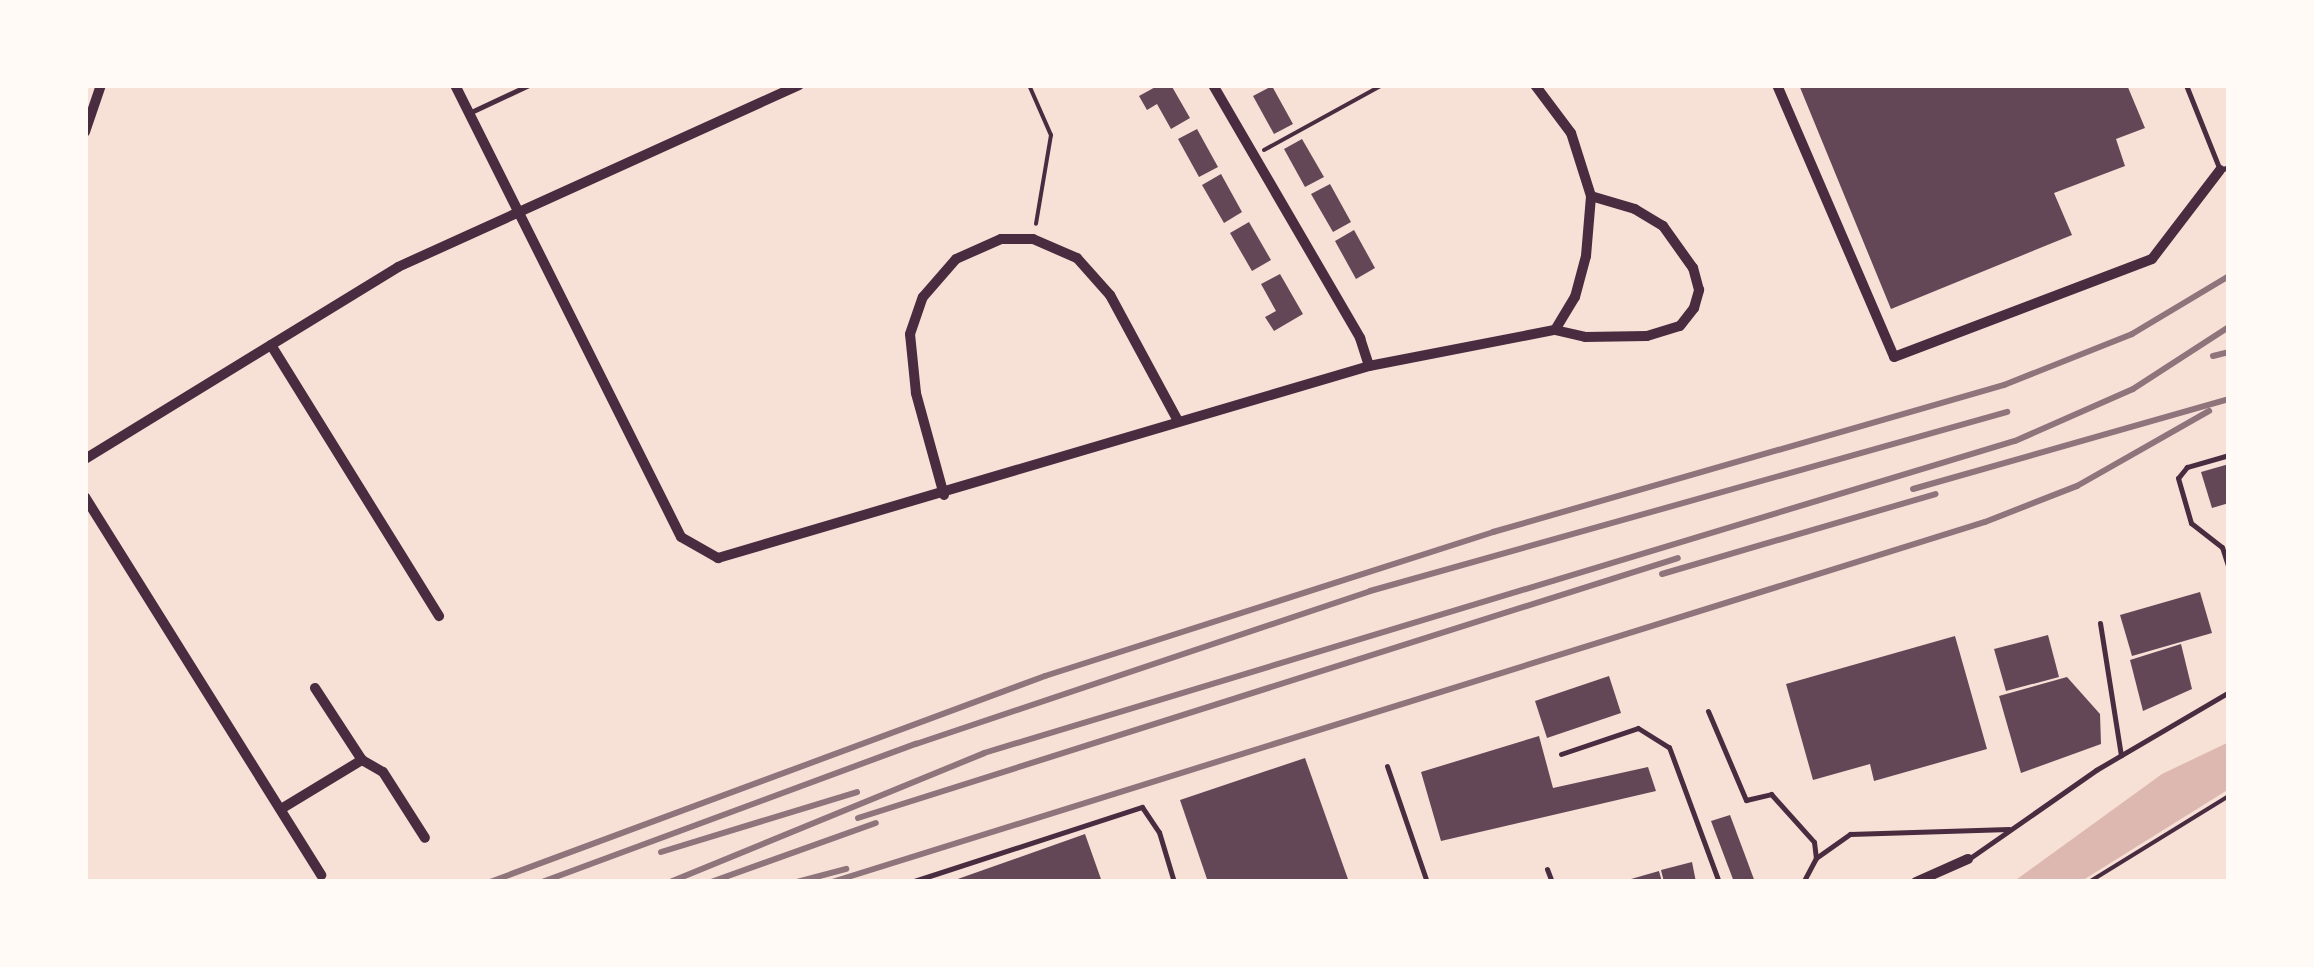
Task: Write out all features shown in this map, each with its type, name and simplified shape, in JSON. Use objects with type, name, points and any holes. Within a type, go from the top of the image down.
[{"type":"street","points":[[85,132],[102,85]]},
{"type":"street","points":[[455,85],[680,537],[718,558],[1369,366],[1554,330],[1585,337],[1646,336],[1680,326],[1694,308],[1699,290],[1693,268],[1664,226],[1635,208],[1592,196]]},
{"type":"street","points":[[85,459],[398,267],[514,210],[799,85]]},
{"type":"street","points":[[1212,85],[1360,338],[1369,366]]},
{"type":"street","points":[[1535,85],[1571,133],[1592,196],[1586,256],[1575,297],[1554,330]]},
{"type":"street","points":[[1777,85],[1894,357],[2152,260],[2225,168]]},
{"type":"street","points":[[944,494],[916,393],[910,334],[923,297],[956,259],[1002,239],[1034,239],[1077,258],[1110,295],[1178,421]]},
{"type":"street","points":[[272,345],[439,616]]},
{"type":"street","points":[[85,497],[321,874]]},
{"type":"street","points":[[315,688],[362,760],[383,772],[425,838]]},
{"type":"street","points":[[281,809],[362,760]]},
{"type":"street","points":[[1916,882],[1968,859]]},
{"type":"lane","points":[[468,114],[529,85]]},
{"type":"lane","points":[[2186,85],[2225,168]]},
{"type":"lane","points":[[2229,454],[2187,466],[2178,478],[2191,523],[2222,547],[2229,569]]},
{"type":"lane","points":[[2100,623],[2121,755]]},
{"type":"lane","points":[[1968,859],[2121,755],[2229,692]]},
{"type":"lane","points":[[1708,711],[1746,800],[1772,794],[1814,842],[1816,858]]},
{"type":"lane","points":[[1561,754],[1638,728],[1670,748],[1719,882]]},
{"type":"lane","points":[[1387,766],[1428,882]]},
{"type":"lane","points":[[911,882],[1142,807],[1160,832],[1174,882]]},
{"type":"lane","points":[[1804,882],[1816,858],[1850,834],[2012,829]]},
{"type":"lane","points":[[1547,869],[1552,882]]},
{"type":"path","points":[[1029,85],[1051,135],[1034,239]]},
{"type":"path","points":[[1254,156],[1382,85]]},
{"type":"path","points":[[2088,882],[2229,796]]},
{"type":"shaded area","points":[[2229,742],[2229,789],[2080,882],[2013,882],[2162,774]]},
{"type":"building","points":[[1159,85],[1171,85],[1190,118],[1171,129],[1157,104],[1147,110],[1139,96]]},
{"type":"building","points":[[1799,85],[2127,85],[2145,128],[2116,139],[2125,166],[2054,193],[2072,235],[1891,309]]},
{"type":"building","points":[[1272,86],[1293,124],[1274,134],[1253,96]]},
{"type":"building","points":[[1197,129],[1218,167],[1199,177],[1178,139]]},
{"type":"building","points":[[1302,139],[1324,177],[1305,187],[1284,149]]},
{"type":"building","points":[[1221,174],[1242,212],[1224,223],[1202,185]]},
{"type":"building","points":[[1330,184],[1351,222],[1333,232],[1311,194]]},
{"type":"building","points":[[1249,222],[1271,260],[1252,271],[1230,233]]},
{"type":"building","points":[[1354,230],[1375,268],[1356,279],[1335,241]]},
{"type":"building","points":[[1280,274],[1303,314],[1274,331],[1265,317],[1276,311],[1261,284]]},
{"type":"building","points":[[2229,464],[2229,503],[2212,508],[2201,472]]},
{"type":"building","points":[[2200,592],[2212,633],[2132,656],[2120,615]]},
{"type":"building","points":[[2048,635],[2059,677],[2006,691],[1994,649]]},
{"type":"building","points":[[1955,636],[1987,749],[1874,781],[1870,764],[1813,780],[1786,684]]},
{"type":"building","points":[[2181,644],[2192,689],[2143,711],[2130,660]]},
{"type":"building","points":[[1609,676],[1621,713],[1547,738],[1535,701]]},
{"type":"building","points":[[2067,677],[2100,714],[2101,744],[2021,773],[1999,696]]},
{"type":"building","points":[[1539,736],[1553,788],[1648,767],[1656,791],[1441,841],[1421,772]]},
{"type":"building","points":[[1305,758],[1349,882],[1208,882],[1180,800]]},
{"type":"building","points":[[1730,815],[1755,882],[1734,882],[1711,821]]},
{"type":"building","points":[[1085,834],[1102,882],[952,882],[952,881]]},
{"type":"building","points":[[1692,862],[1696,882],[1664,882],[1661,870]]},
{"type":"building","points":[[1659,871],[1662,882],[1624,881]]},
{"type":"railway","points":[[490,882],[1045,676],[1493,532],[2004,385],[2132,334],[2229,276]]},
{"type":"railway","points":[[670,882],[984,753],[2015,441],[2133,389],[2229,327]]},
{"type":"railway","points":[[2213,356],[2229,352]]},
{"type":"railway","points":[[1913,489],[2229,399]]},
{"type":"railway","points":[[832,882],[1985,522],[2077,486],[2209,411]]},
{"type":"railway","points":[[542,882],[916,744],[1370,591],[2007,412]]},
{"type":"railway","points":[[1662,574],[1936,494]]},
{"type":"railway","points":[[858,818],[1678,558]]},
{"type":"railway","points":[[661,852],[857,792]]},
{"type":"railway","points":[[711,882],[876,823]]},
{"type":"railway","points":[[797,882],[846,869]]}]
